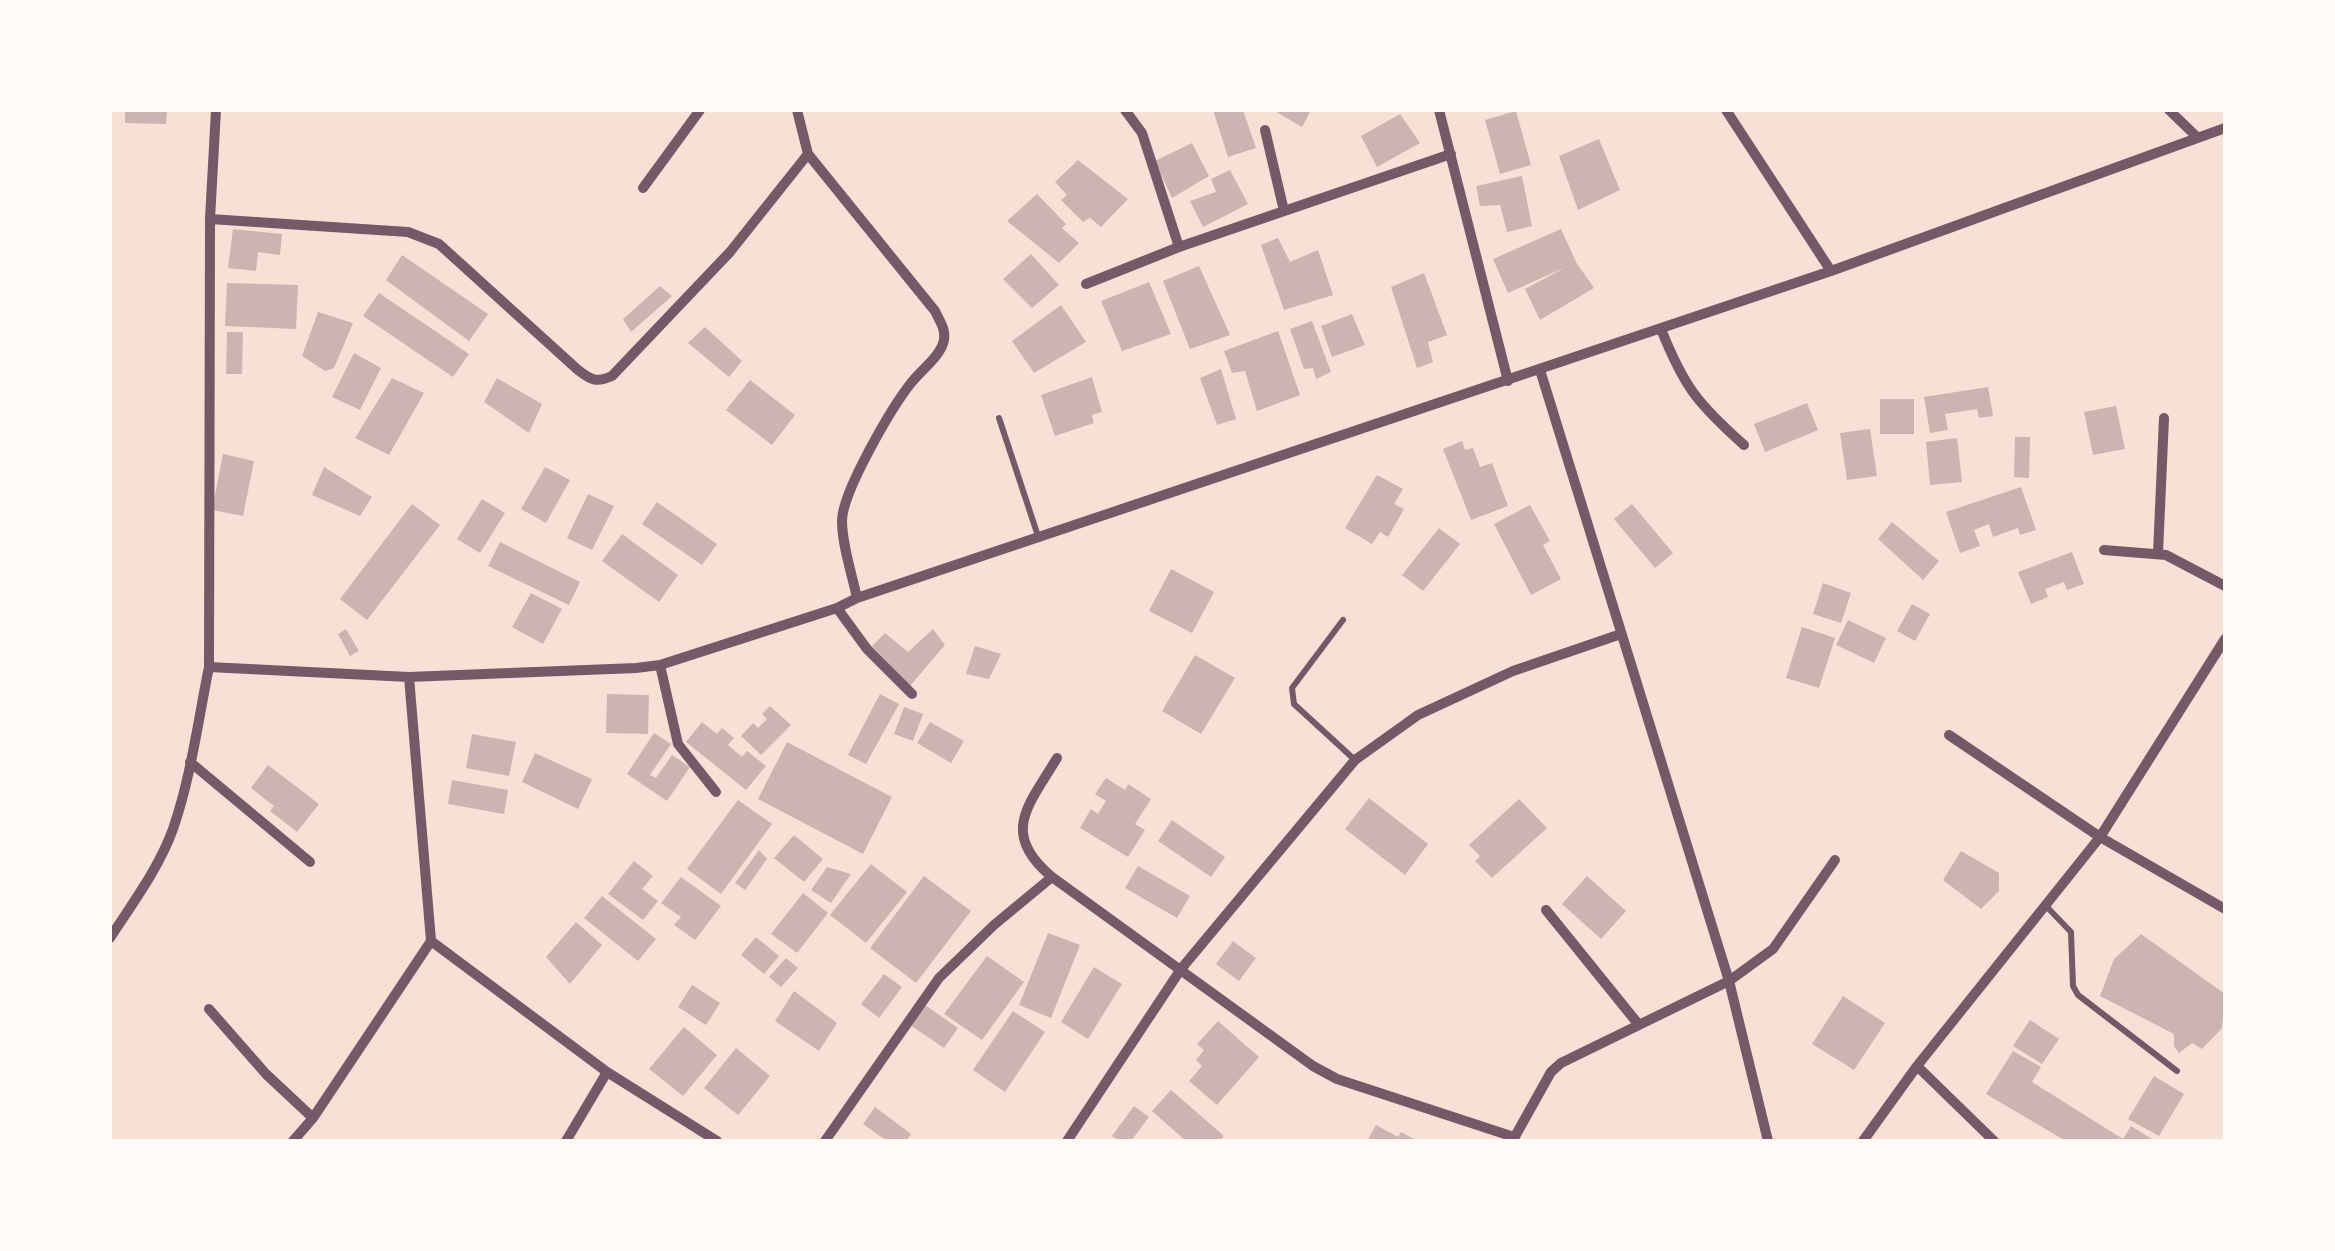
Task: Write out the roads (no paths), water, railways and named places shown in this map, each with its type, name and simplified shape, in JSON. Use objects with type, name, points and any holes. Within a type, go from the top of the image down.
[{"type":"street","points":[[110,938],[172,831],[209,667],[210,219],[216,110]]},
{"type":"street","points":[[643,188],[700,110]]},
{"type":"street","points":[[797,110],[808,154],[943,327],[944,340],[939,351],[908,386],[856,476],[842,520],[857,598]]},
{"type":"street","points":[[1125,110],[1142,134],[1180,247]]},
{"type":"street","points":[[1439,110],[1508,381]]},
{"type":"street","points":[[1726,110],[1831,270]]},
{"type":"street","points":[[2168,110],[2197,137]]},
{"type":"street","points":[[209,667],[409,677],[660,665],[1661,329],[2225,128]]},
{"type":"street","points":[[1265,130],[1284,211]]},
{"type":"street","points":[[210,219],[408,232],[439,244],[578,370],[591,380],[600,381],[612,376],[730,252],[808,154]]},
{"type":"street","points":[[1086,284],[1180,247],[1451,154]]},
{"type":"street","points":[[1661,329],[1679,375],[1707,412],[1744,444]]},
{"type":"street","points":[[1540,370],[1729,982],[1768,1141]]},
{"type":"street","points":[[2158,553],[2164,418]]},
{"type":"street","points":[[2104,550],[2158,553],[2225,586]]},
{"type":"street","points":[[836,608],[867,649],[912,694]]},
{"type":"street","points":[[1067,1141],[1181,968],[1355,760],[1418,716],[1450,700],[1513,671],[1622,634]]},
{"type":"street","points":[[1863,1141],[1917,1066],[2100,838],[2225,639]]},
{"type":"street","points":[[660,665],[678,744],[716,792]]},
{"type":"street","points":[[293,1141],[313,1118],[431,941],[409,677]]},
{"type":"street","points":[[1949,735],[2100,838],[2225,909]]},
{"type":"street","points":[[1057,758],[1023,815],[1024,844],[1036,863],[1052,877],[1313,1066],[1337,1079],[1513,1139],[1551,1072],[1561,1063],[1729,982],[1773,949],[1835,860]]},
{"type":"street","points":[[190,762],[310,862]]},
{"type":"street","points":[[825,1141],[939,978],[994,924],[1052,877]]},
{"type":"street","points":[[1546,910],[1639,1025]]},
{"type":"street","points":[[431,941],[607,1072],[718,1141]]},
{"type":"street","points":[[209,1008],[266,1074],[313,1118]]},
{"type":"street","points":[[1917,1066],[1994,1141]]},
{"type":"street","points":[[566,1141],[607,1072]]},
{"type":"lane","points":[[999,418],[1039,539]]},
{"type":"lane","points":[[1343,620],[1292,688],[1292,694],[1294,704],[1355,760]]},
{"type":"lane","points":[[2045,906],[2071,932],[2073,986],[2078,994],[2176,1071]]}]
